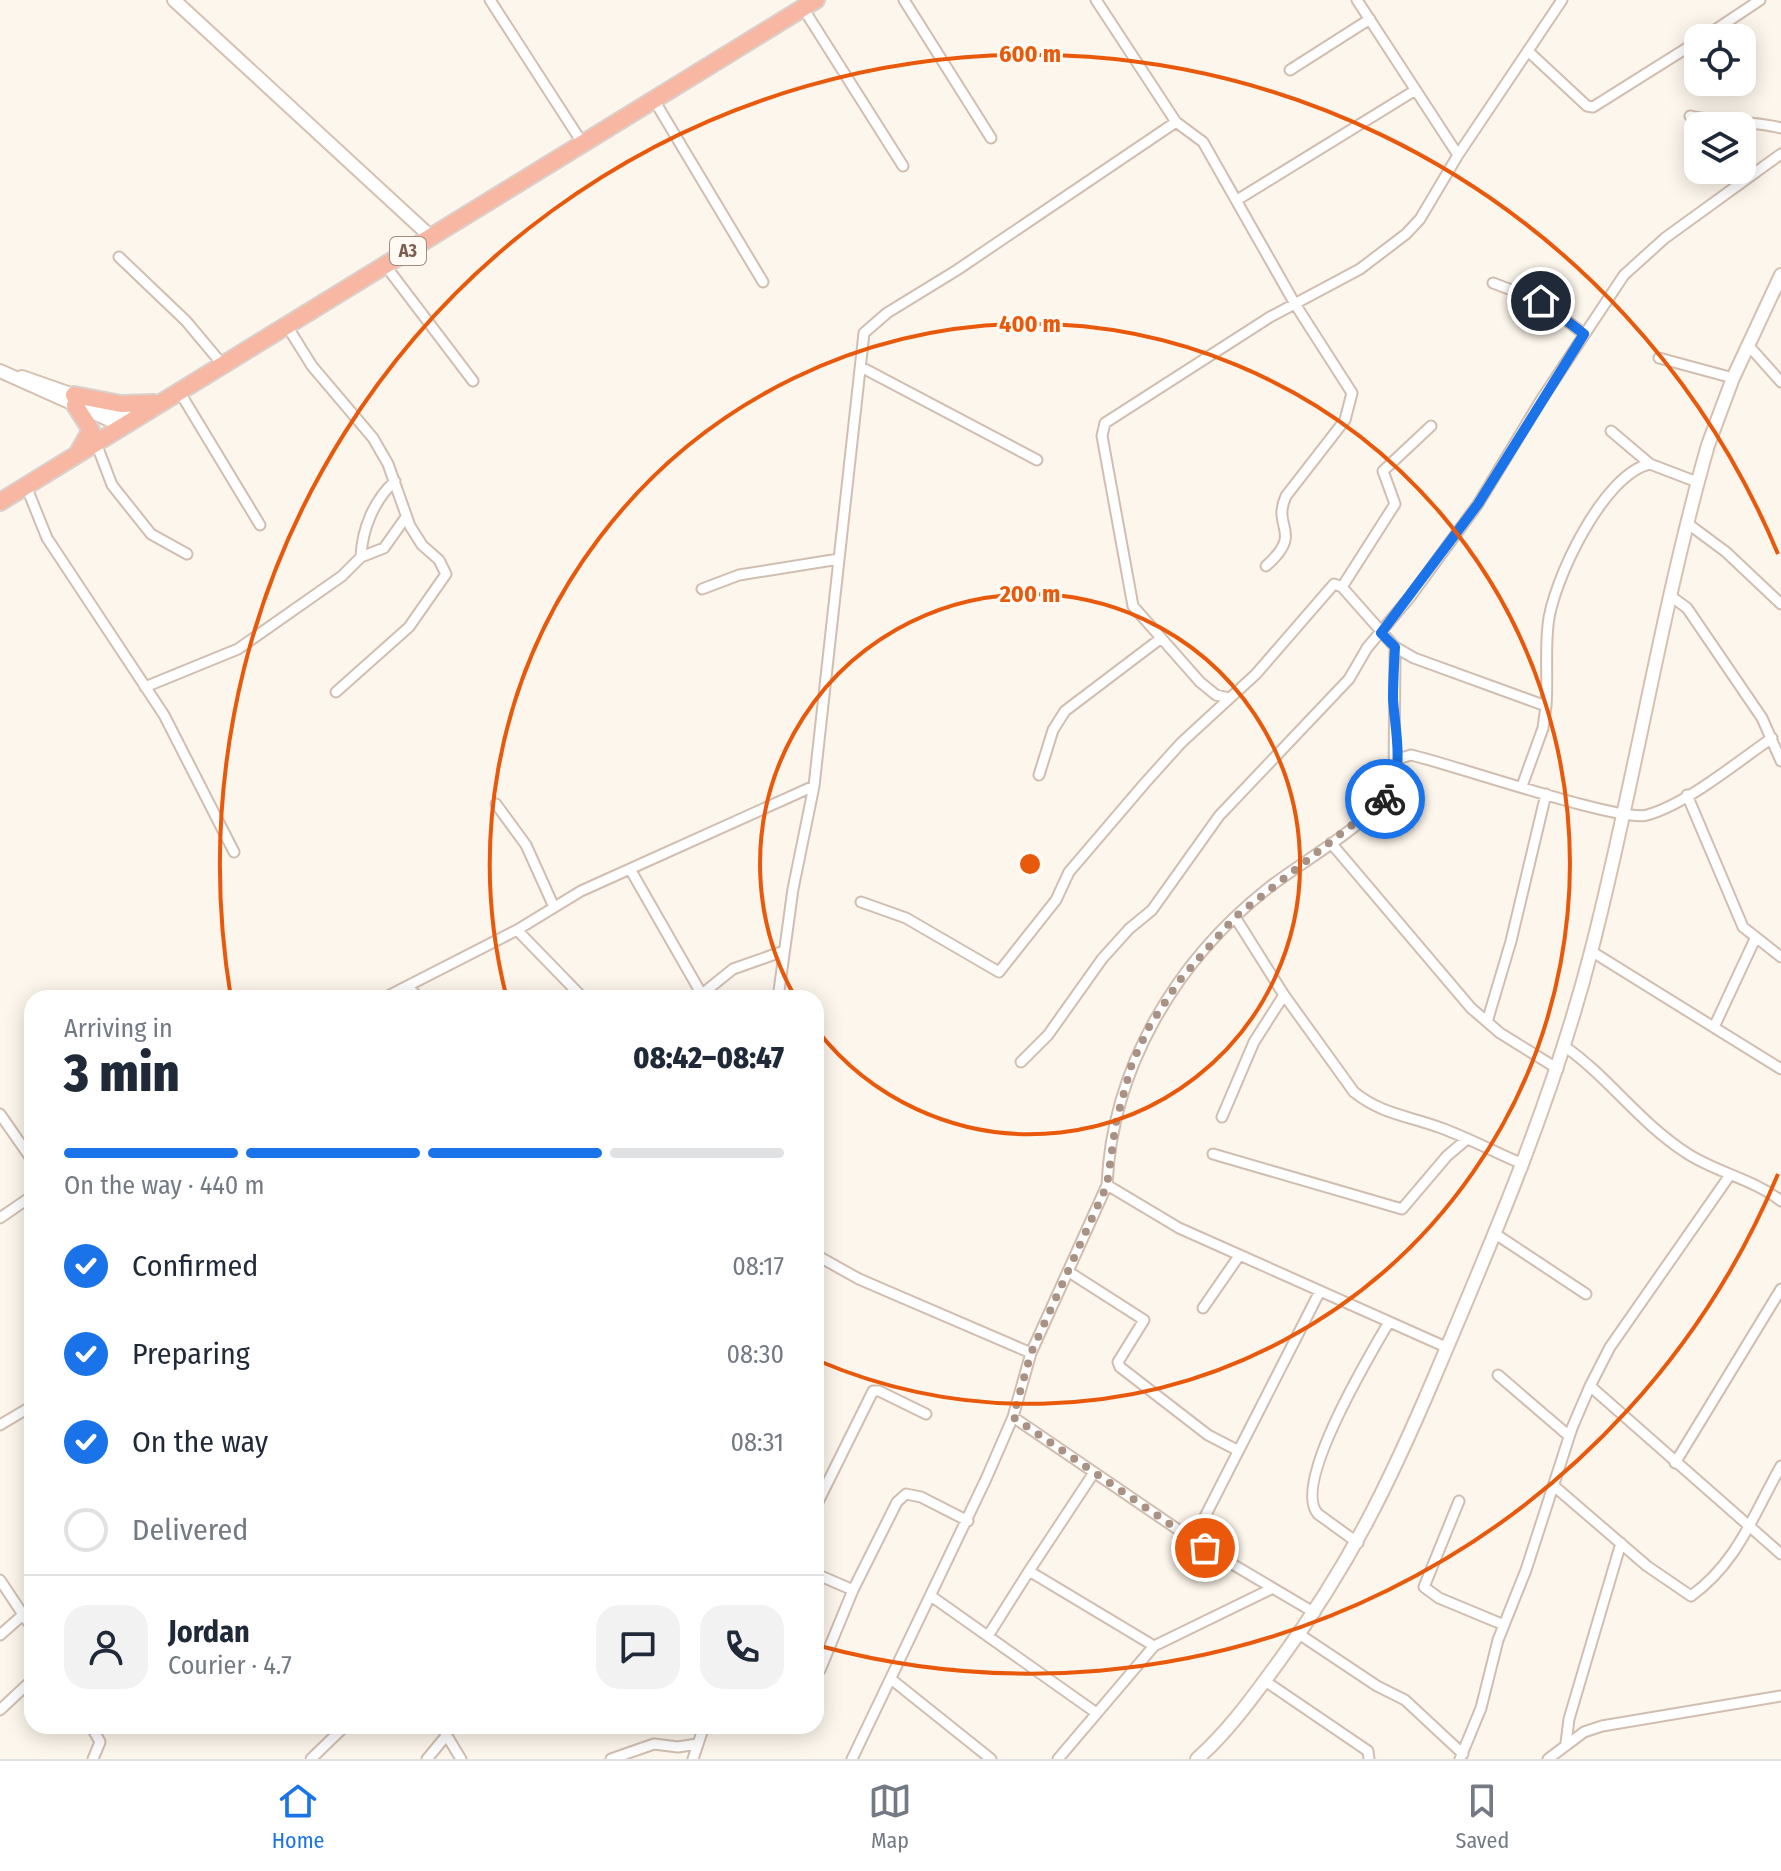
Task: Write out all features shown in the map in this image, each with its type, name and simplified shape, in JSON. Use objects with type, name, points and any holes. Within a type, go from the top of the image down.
[{"type":"highway","name":"A3","points":[[0,502],[810,4]]},
{"type":"highway","points":[[75,400],[121,404],[163,401]]},
{"type":"highway","points":[[75,400],[91,430],[75,457]]},
{"type":"street","points":[[174,0],[431,237]]},
{"type":"street","points":[[490,0],[583,144]]},
{"type":"street","points":[[904,0],[991,138]]},
{"type":"street","points":[[1096,0],[1176,122],[1203,142],[1295,304],[1352,393],[1345,420],[1286,496],[1282,509],[1287,541],[1282,552],[1266,566]]},
{"type":"street","points":[[1357,0],[1458,155]]},
{"type":"street","points":[[1229,698],[1208,689],[1133,606],[1127,590],[1102,427],[1114,414],[1295,304],[1360,269],[1406,234],[1420,219],[1458,155],[1562,0]]},
{"type":"street","points":[[1724,24],[1760,0]]},
{"type":"street","points":[[810,4],[903,166]]},
{"type":"street","points":[[1290,70],[1370,19]]},
{"type":"street","points":[[1529,52],[1587,106],[1593,107],[1684,50]]},
{"type":"street","points":[[1237,200],[1414,91]]},
{"type":"street","points":[[654,100],[763,282]]},
{"type":"street","points":[[1756,121],[1781,128]]},
{"type":"street","points":[[779,990],[814,786],[864,333],[873,323],[1176,122]]},
{"type":"street","points":[[1021,1062],[1048,1035],[1102,959],[1129,929],[1152,910],[1219,816],[1349,679],[1478,504],[1624,275],[1643,255],[1781,154]]},
{"type":"street","points":[[119,257],[186,321],[222,364]]},
{"type":"street","points":[[385,265],[473,381]]},
{"type":"street","points":[[1207,1756],[1315,1613],[1358,1543],[1405,1449],[1497,1235],[1558,1069],[1591,951],[1625,814],[1697,482],[1733,378],[1781,275]]},
{"type":"street","points":[[1493,283],[1534,297],[1584,334]]},
{"type":"street","points":[[287,326],[312,366],[373,438],[395,481],[406,517],[422,545],[445,568],[444,581],[409,627],[336,692]]},
{"type":"street","points":[[1748,345],[1781,382]]},
{"type":"street","points":[[1659,358],[1733,378]]},
{"type":"street","points":[[861,367],[1037,460]]},
{"type":"street","points":[[5,374],[128,422]]},
{"type":"street","points":[[179,391],[260,525]]},
{"type":"street","points":[[1342,587],[1395,504],[1383,471],[1431,426]]},
{"type":"street","points":[[1611,431],[1650,464],[1697,482]]},
{"type":"street","points":[[96,443],[112,485],[151,534],[187,554]]},
{"type":"street","points":[[1522,786],[1543,728],[1548,626],[1553,599],[1605,499],[1623,479],[1650,464]]},
{"type":"street","points":[[361,557],[361,543],[373,511],[395,481]]},
{"type":"street","points":[[26,486],[47,538],[189,760],[234,852]]},
{"type":"street","points":[[145,687],[238,649],[342,576],[361,557],[384,548],[406,517]]},
{"type":"street","points":[[1687,523],[1726,552],[1780,601]]},
{"type":"street","points":[[702,589],[739,575],[839,559]]},
{"type":"street","points":[[861,902],[906,918],[999,972],[1056,900],[1069,872],[1181,743],[1265,664],[1332,585],[1342,587],[1395,647],[1414,658],[1546,706]]},
{"type":"street","points":[[1672,597],[1687,608],[1707,636],[1772,738],[1781,761]]},
{"type":"street","points":[[1039,775],[1053,730],[1065,711],[1160,639]]},
{"type":"street","points":[[852,1759],[968,1521],[1013,1417],[1031,1353],[1107,1185],[1116,1122],[1132,1063],[1149,1027],[1179,981],[1235,917],[1386,798],[1394,786],[1397,759],[1395,647]]},
{"type":"street","points":[[1397,735],[1411,755]]},
{"type":"street","points":[[1397,759],[1411,755],[1546,794],[1644,817],[1687,795],[1772,738]]},
{"type":"street","points":[[401,990],[630,869],[814,786]]},
{"type":"street","points":[[1487,1022],[1511,941],[1546,794]]},
{"type":"street","points":[[1687,795],[1735,912],[1755,939],[1781,957]]},
{"type":"street","points":[[496,804],[526,845],[554,907]]},
{"type":"street","points":[[1331,843],[1456,991],[1487,1022],[1558,1069]]},
{"type":"street","points":[[630,869],[696,990]]},
{"type":"street","points":[[1235,917],[1284,995],[1354,1092],[1384,1112],[1437,1126],[1523,1164]]},
{"type":"street","points":[[517,930],[575,990]]},
{"type":"street","points":[[1714,1027],[1755,939]]},
{"type":"street","points":[[706,990],[733,969],[784,951]]},
{"type":"street","points":[[1591,951],[1781,1069]]},
{"type":"street","points":[[407,987],[411,990]]},
{"type":"street","points":[[1222,1117],[1254,1042],[1284,995]]},
{"type":"street","points":[[1564,1046],[1598,1072],[1645,1122],[1688,1154],[1766,1190],[1781,1201]]},
{"type":"street","points":[[0,1114],[24,1148]]},
{"type":"street","points":[[1213,1154],[1402,1209],[1447,1156],[1467,1139]]},
{"type":"street","points":[[1299,1634],[1377,1686],[1405,1700],[1462,1756],[1481,1708],[1504,1625],[1569,1436],[1590,1386],[1610,1347],[1730,1175]]},
{"type":"street","points":[[1107,1185],[1179,1228],[1448,1348]]},
{"type":"street","points":[[0,1218],[24,1202]]},
{"type":"street","points":[[1497,1235],[1586,1294]]},
{"type":"street","points":[[1203,1308],[1239,1256]]},
{"type":"street","points":[[824,1259],[859,1279],[1031,1353]]},
{"type":"street","points":[[1069,1272],[1144,1320],[1118,1362],[1120,1367],[1208,1435],[1237,1450]]},
{"type":"street","points":[[1675,1463],[1781,1289]]},
{"type":"street","points":[[1193,1540],[1320,1291]]},
{"type":"street","points":[[1358,1543],[1313,1509],[1311,1494],[1327,1443],[1346,1400],[1389,1322]]},
{"type":"street","points":[[1498,1375],[1569,1436]]},
{"type":"street","points":[[1590,1386],[1781,1554]]},
{"type":"street","points":[[824,1490],[873,1391],[926,1414]]},
{"type":"street","points":[[0,1425],[24,1411]]},
{"type":"street","points":[[1013,1417],[1193,1540],[1315,1613]]},
{"type":"street","points":[[1554,1486],[1631,1553],[1691,1596],[1742,1544],[1748,1524],[1781,1466]]},
{"type":"street","points":[[988,1636],[1093,1474]]},
{"type":"street","points":[[824,1660],[853,1590],[897,1502],[906,1494],[921,1497],[968,1521]]},
{"type":"street","points":[[1459,1501],[1424,1587],[1439,1598],[1504,1625]]},
{"type":"street","points":[[1566,1743],[1570,1714],[1621,1543]]},
{"type":"street","points":[[1619,1555],[1631,1553]]},
{"type":"street","points":[[1029,1571],[1154,1646]]},
{"type":"street","points":[[824,1577],[853,1590]]},
{"type":"street","points":[[0,1580],[24,1614],[0,1635]]},
{"type":"street","points":[[1058,1759],[1154,1646],[1271,1589]]},
{"type":"street","points":[[931,1596],[1095,1712]]},
{"type":"street","points":[[891,1679],[991,1759]]},
{"type":"street","points":[[1265,1681],[1368,1751],[1369,1759]]},
{"type":"street","points":[[0,1710],[24,1688]]},
{"type":"street","points":[[1548,1759],[1566,1743],[1602,1726],[1781,1696]]},
{"type":"street","points":[[93,1759],[100,1742],[96,1734]]},
{"type":"street","points":[[311,1759],[337,1734]]},
{"type":"street","points":[[427,1759],[441,1734]]},
{"type":"street","points":[[445,1734],[461,1759]]},
{"type":"street","points":[[611,1759],[654,1744],[684,1747],[695,1752]]},
{"type":"street","points":[[973,1759],[979,1749]]},
{"type":"way so far","points":[[1205,1548],[1013,1417],[1031,1353],[1107,1185],[1116,1122],[1132,1063],[1164,1002],[1235,917],[1385,799]]},
{"type":"route","points":[[1385,799],[1394,786],[1397,774],[1393,699],[1395,647],[1381,633],[1478,504],[1584,334],[1541,301]]}]
